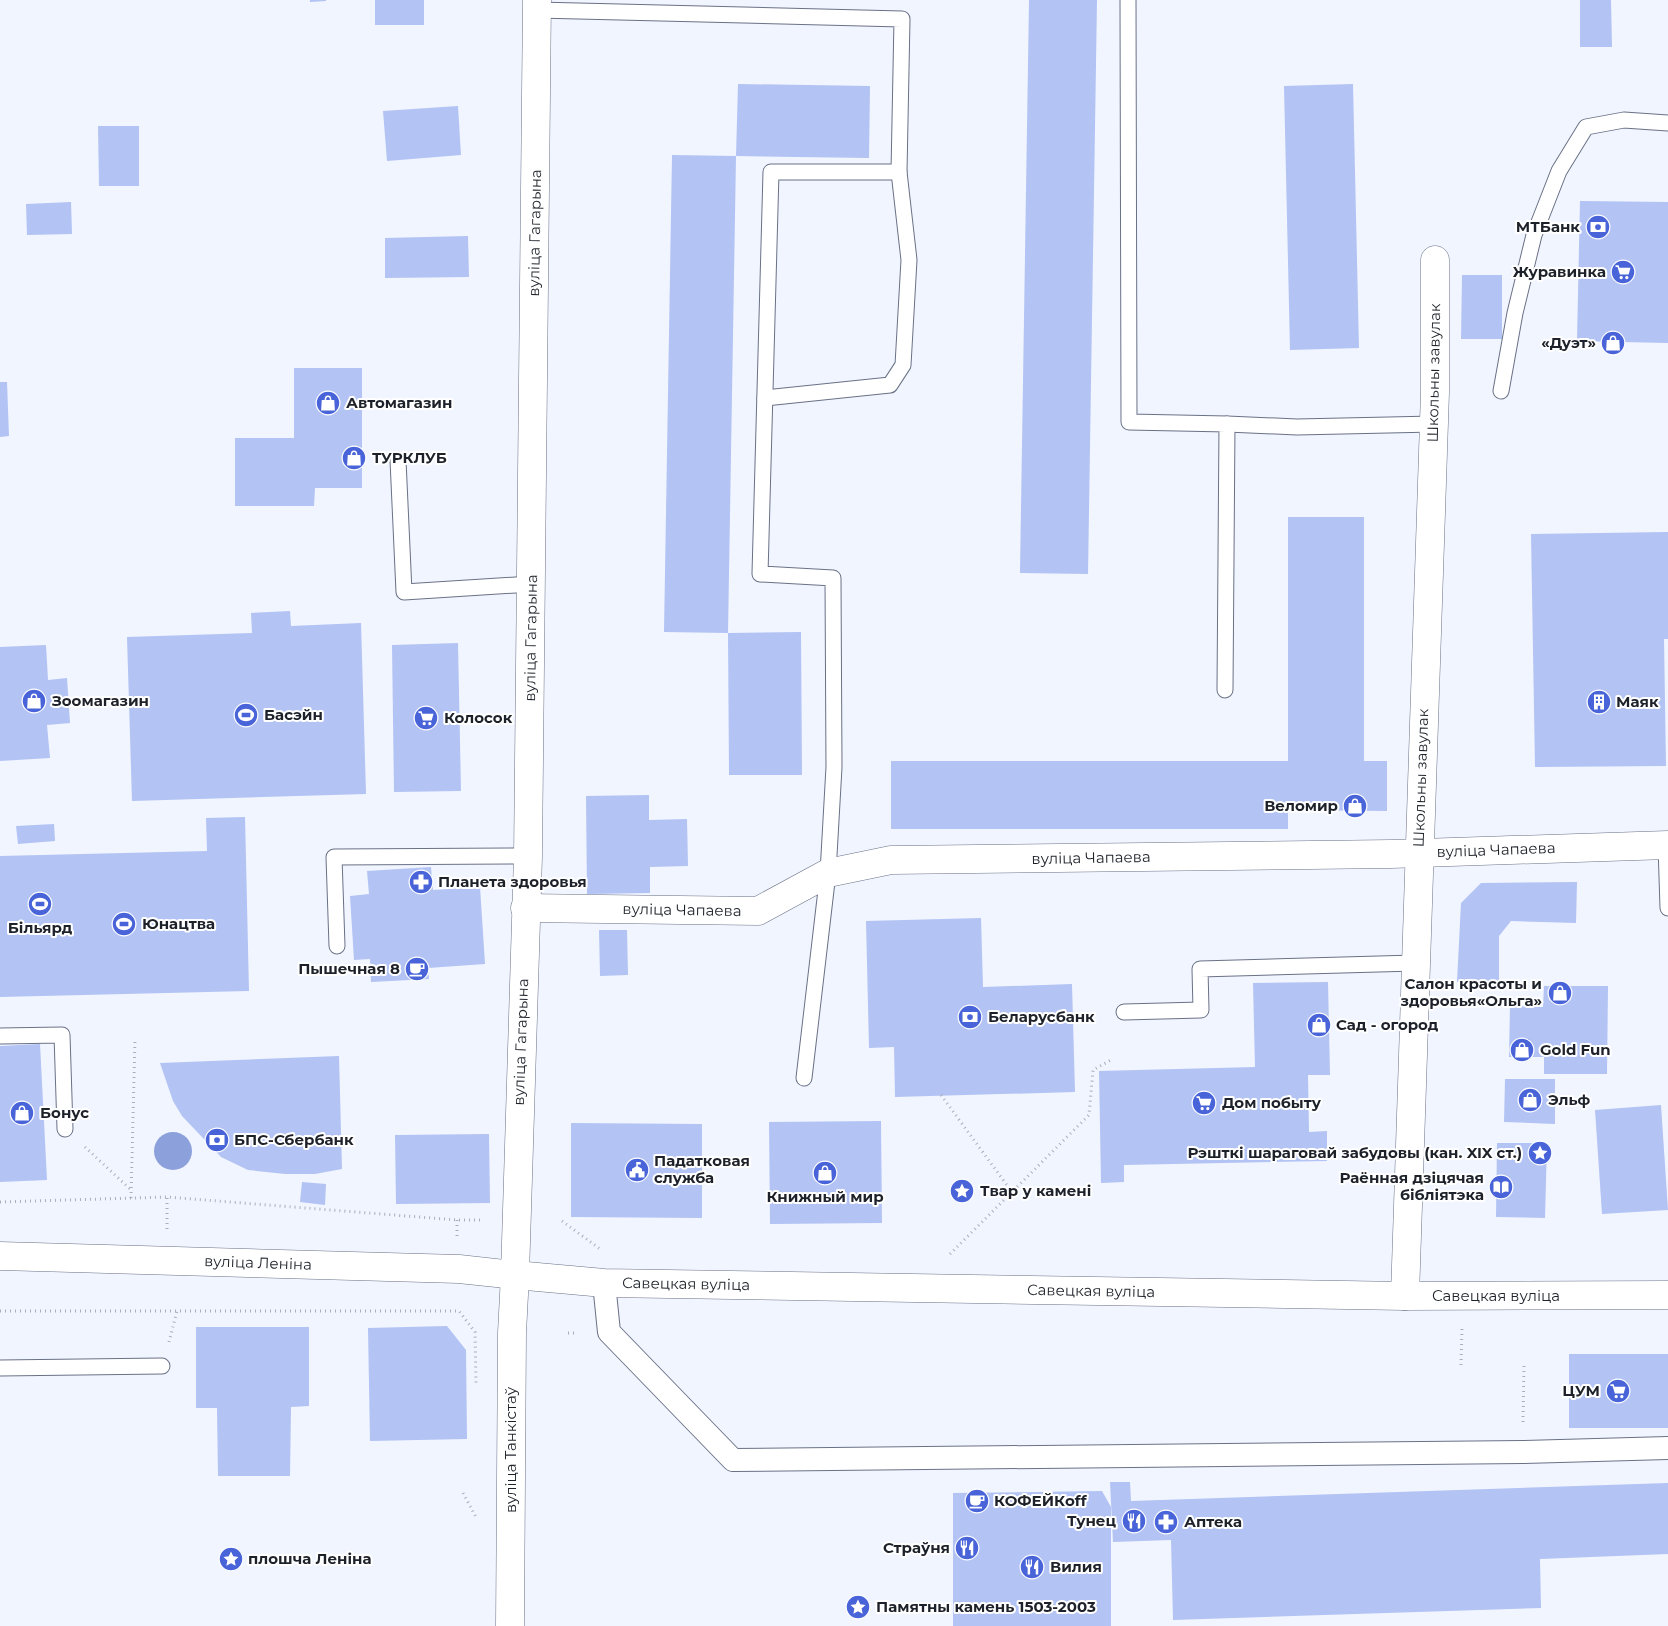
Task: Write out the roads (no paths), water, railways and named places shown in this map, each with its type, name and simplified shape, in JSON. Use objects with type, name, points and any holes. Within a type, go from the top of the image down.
[{"type":"main road","name":"вуліца Гагарына","points":[[515,1275],[528,856],[537,5]]},
{"type":"main road","name":"Школьны завулак","points":[[1405,1296],[1434,424],[1436,260]]},
{"type":"main road","name":"вуліца Чапаева","points":[[525,908],[758,911],[828,873],[891,860],[1419,853],[1667,845]]},
{"type":"main road","name":"вуліца Леніна","points":[[0,1256],[449,1269],[515,1275]]},
{"type":"main road","name":"Савецкая вуліца","points":[[515,1275],[604,1283],[1405,1296],[1668,1295]]},
{"type":"main road","name":"вуліца Танкістаў","points":[[510,1626],[512,1333],[515,1275]]},
{"type":"street","points":[[604,1283],[609,1332],[733,1460],[1523,1452],[1668,1448]]},
{"type":"lane","points":[[1128,0],[1129,422],[1297,427],[1434,424]]},
{"type":"lane","points":[[537,5],[902,20],[899,172],[909,260],[903,365],[890,385],[765,398]]},
{"type":"lane","points":[[1501,391],[1515,314],[1534,235],[1559,171],[1586,127],[1624,120],[1668,122]]},
{"type":"lane","points":[[804,1078],[828,873],[834,767],[833,578],[760,574],[771,172],[899,172]]},
{"type":"lane","points":[[1225,690],[1227,424]]},
{"type":"lane","points":[[398,460],[404,592],[531,584]]},
{"type":"lane","points":[[1667,845],[1668,908]]},
{"type":"lane","points":[[337,946],[334,857],[528,856]]},
{"type":"lane","points":[[1124,1012],[1201,1010],[1200,969],[1415,964]]},
{"type":"lane","points":[[0,1036],[62,1036],[65,1129]]},
{"type":"lane","points":[[0,1368],[162,1366]]},
{"type":"water","points":[[173,1132],[187,1137],[192,1151],[187,1165],[173,1170],[159,1165],[154,1151],[159,1137]]},
{"type":"place","name":"МТБанк","points":[[1598,227]]},
{"type":"place","name":"Журавинка","points":[[1623,272]]},
{"type":"place","name":"«Дуэт»","points":[[1613,343]]},
{"type":"place","name":"Автомагазин","points":[[328,403]]},
{"type":"place","name":"ТУРКЛУБ","points":[[354,458]]},
{"type":"place","name":"Зоомагазин","points":[[34,701]]},
{"type":"place","name":"Маяк","points":[[1599,702]]},
{"type":"place","name":"Басэйн","points":[[246,715]]},
{"type":"place","name":"Колосок","points":[[426,718]]},
{"type":"place","name":"Веломир","points":[[1355,806]]},
{"type":"place","name":"Планета здоровья","points":[[421,882]]},
{"type":"place","name":"Більярд","points":[[40,904]]},
{"type":"place","name":"Юнацтва","points":[[124,924]]},
{"type":"place","name":"Пышечная 8","points":[[417,969]]},
{"type":"place","name":"Салон красоты и здоровья«Ольга»","points":[[1560,993]]},
{"type":"place","name":"Беларусбанк","points":[[970,1017]]},
{"type":"place","name":"Сад - огород","points":[[1319,1025]]},
{"type":"place","name":"Gold Fun","points":[[1522,1050]]},
{"type":"place","name":"Эльф","points":[[1530,1100]]},
{"type":"place","name":"Дом побыту","points":[[1204,1103]]},
{"type":"place","name":"Бонус","points":[[22,1113]]},
{"type":"place","name":"БПС-Сбербанк","points":[[217,1140]]},
{"type":"place","name":"Рэшткі шараговай забудовы (кан. XIX ст.)","points":[[1540,1153]]},
{"type":"place","name":"Падатковая служба","points":[[637,1170]]},
{"type":"place","name":"Книжный мир","points":[[825,1173]]},
{"type":"place","name":"Раённая дзіцячая бібліятэка","points":[[1501,1187]]},
{"type":"place","name":"Твар у камені","points":[[962,1191]]},
{"type":"place","name":"ЦУМ","points":[[1618,1391]]},
{"type":"place","name":"КОФЕЙКoff","points":[[977,1501]]},
{"type":"place","name":"Тунец","points":[[1134,1521]]},
{"type":"place","name":"Аптека","points":[[1166,1522]]},
{"type":"place","name":"Страўня","points":[[967,1548]]},
{"type":"place","name":"плошча Леніна","points":[[231,1559]]},
{"type":"place","name":"Вилия","points":[[1032,1567]]},
{"type":"place","name":"Памятны камень 1503-2003","points":[[858,1607]]}]
